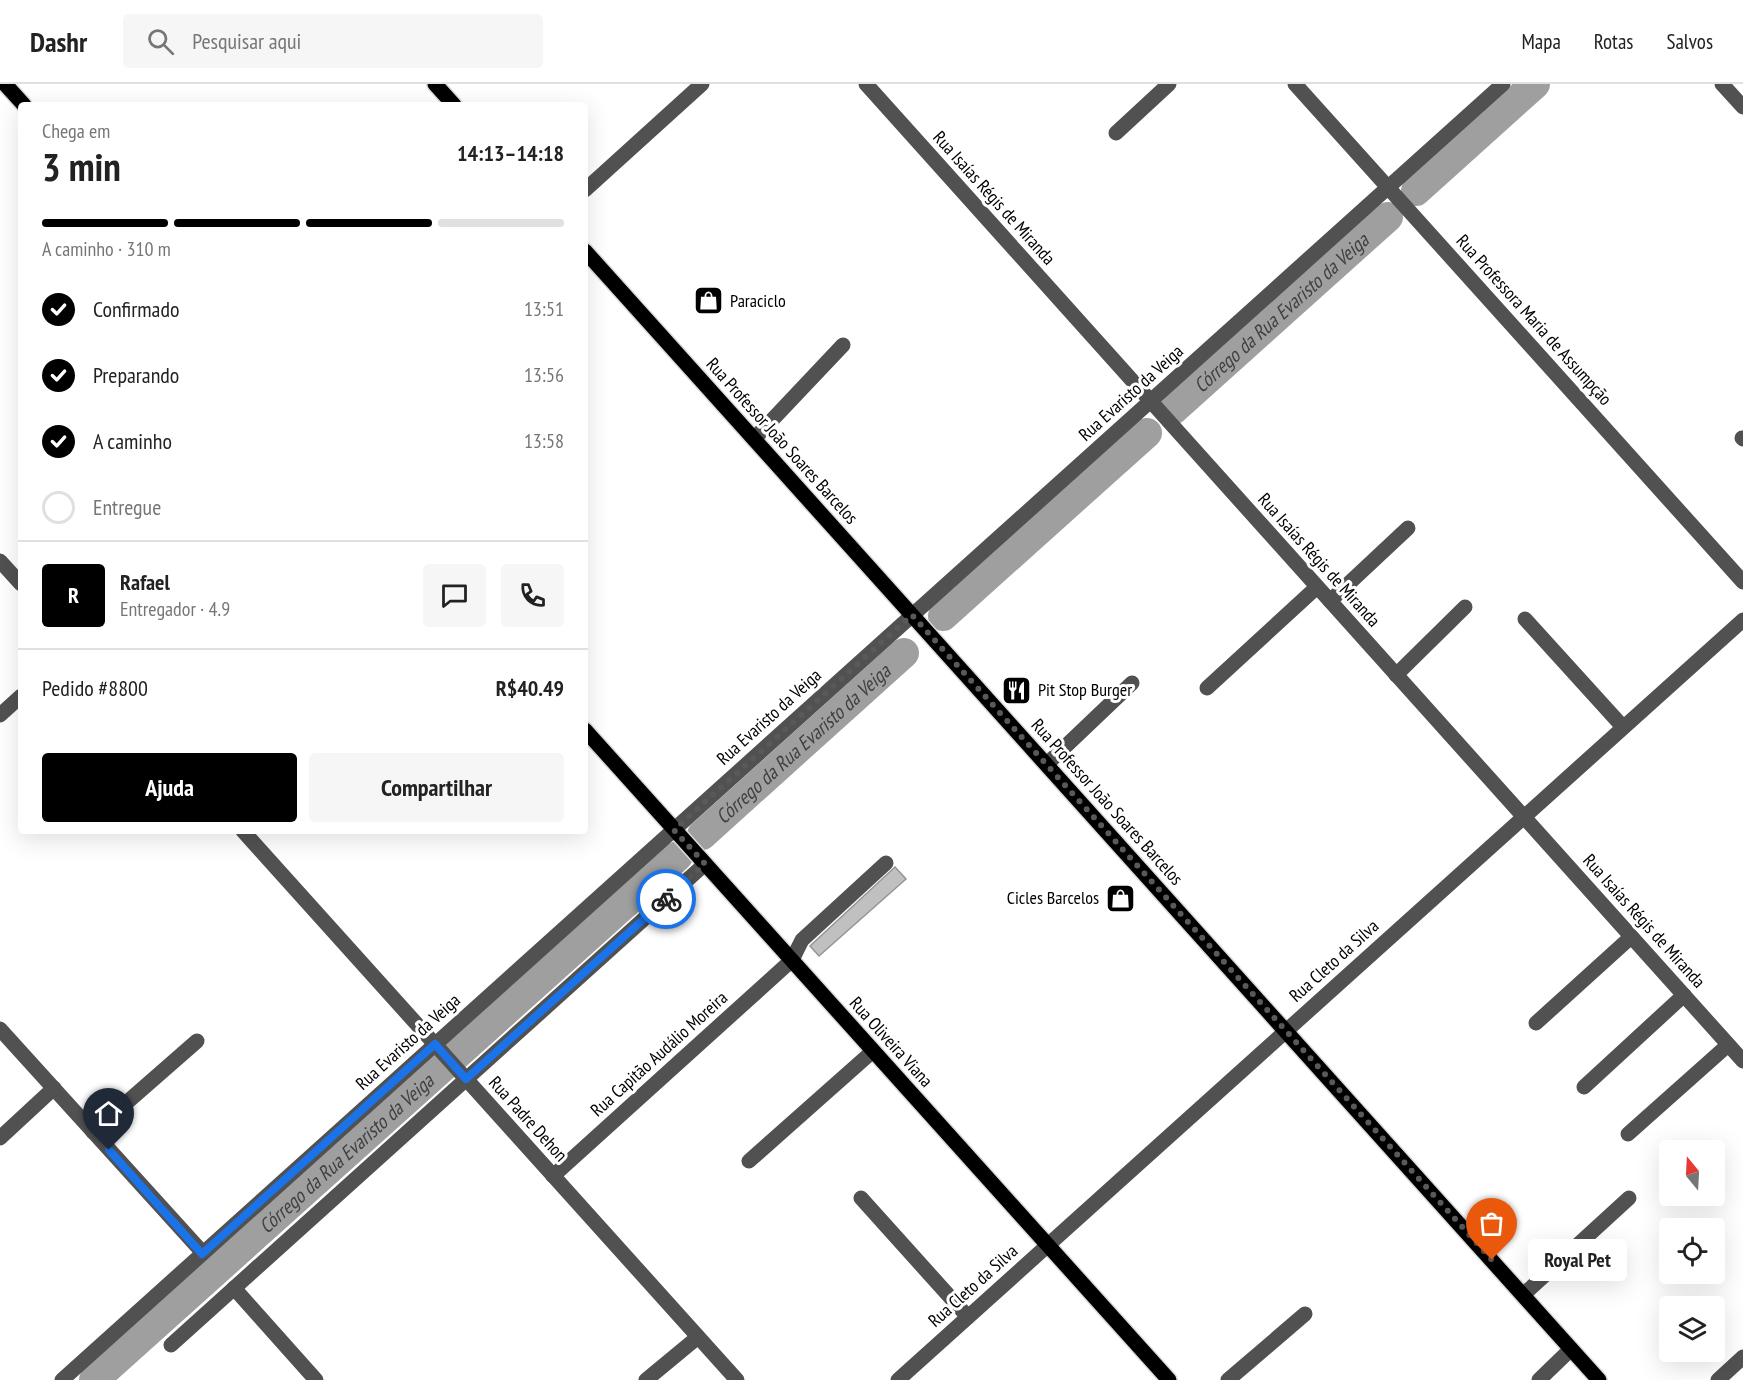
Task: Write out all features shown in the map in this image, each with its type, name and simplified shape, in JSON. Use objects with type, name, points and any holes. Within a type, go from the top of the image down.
[{"type":"main road","points":[[5,84],[21,102]]},
{"type":"main road","points":[[435,84],[451,102]]},
{"type":"main road","name":"Rua Professor João Soares Barcelos","points":[[588,254],[1599,1380]]},
{"type":"main road","name":"Rua Oliveira Viana","points":[[588,733],[1169,1380]]},
{"type":"street","points":[[588,186],[702,84]]},
{"type":"street","name":"Rua Isaías Régis de Miranda","points":[[866,84],[1631,937],[1738,1053]]},
{"type":"street","points":[[1116,134],[1168,84]]},
{"type":"street","name":"Rua Professora Maria de Assumpção","points":[[1295,84],[1743,582]]},
{"type":"street","name":"Rua Evaristo da Veiga","points":[[62,1380],[1503,84]]},
{"type":"street","points":[[1722,84],[1743,107]]},
{"type":"street","points":[[754,439],[843,345]]},
{"type":"street","points":[[1330,601],[1408,528]]},
{"type":"street","points":[[0,561],[18,581]]},
{"type":"street","points":[[1207,688],[1317,587]]},
{"type":"street","points":[[1396,675],[1465,608]]},
{"type":"street","points":[[1525,619],[1623,727]]},
{"type":"street","name":"Rua Cleto da Silva","points":[[898,1380],[1743,620]]},
{"type":"street","points":[[1047,764],[1132,683]]},
{"type":"street","points":[[0,715],[18,699]]},
{"type":"street","name":"Rua Padre Dehon","points":[[246,834],[737,1380]]},
{"type":"street","name":"Rua Capitão Audálio Moreira","points":[[553,1176],[792,960],[802,940],[886,863]]},
{"type":"street","points":[[171,1345],[705,864]]},
{"type":"street","points":[[1536,1023],[1631,937]]},
{"type":"street","points":[[1584,1087],[1684,995]]},
{"type":"street","points":[[0,1029],[202,1254]]},
{"type":"street","points":[[93,1132],[197,1041]]},
{"type":"street","points":[[749,1161],[873,1051]]},
{"type":"street","points":[[1628,1134],[1738,1053]]},
{"type":"street","points":[[0,1138],[54,1088]]},
{"type":"street","points":[[861,1198],[969,1317]]},
{"type":"street","points":[[1523,1295],[1629,1198]]},
{"type":"street","points":[[234,1288],[316,1380]]},
{"type":"street","points":[[1228,1380],[1305,1314]]},
{"type":"street","points":[[646,1380],[698,1337]]},
{"type":"street","points":[[1539,1380],[1571,1349]]},
{"type":"street","points":[[1718,1380],[1743,1357]]},
{"type":"building","points":[[895,867],[906,879],[819,956],[810,946]]},
{"type":"waterway","name":"Córrego da Rua Evaristo da Veiga","points":[[1416,191],[1535,84]]},
{"type":"waterway","name":"Córrego da Rua Evaristo da Veiga","points":[[1174,409],[1388,217]]},
{"type":"waterway","name":"Córrego da Rua Evaristo da Veiga","points":[[943,616],[1147,433]]},
{"type":"waterway","name":"Córrego da Rua Evaristo da Veiga","points":[[702,835],[904,653]]},
{"type":"waterway","name":"Córrego da Rua Evaristo da Veiga","points":[[94,1380],[678,856]]},
{"type":"way so far","points":[[666,899],[705,864],[674,830],[912,615],[1492,1260]]},
{"type":"place","name":"Paraciclo","points":[[709,301]]},
{"type":"place","name":"Pit Stop Burger","points":[[1017,690]]},
{"type":"place","name":"Cicles Barcelos","points":[[1120,898]]},
{"type":"place","name":"Royal Pet","points":[[1492,1260]]},
{"type":"route","points":[[109,1150],[202,1254],[435,1044],[466,1079],[666,899]]}]
